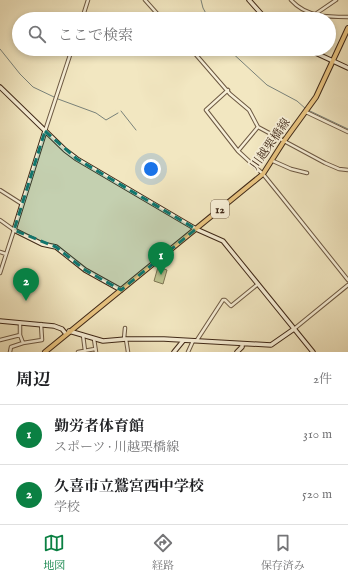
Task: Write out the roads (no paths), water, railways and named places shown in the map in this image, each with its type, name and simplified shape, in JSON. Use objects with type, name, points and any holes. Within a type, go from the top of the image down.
[{"type":"main road","name":"川越栗橋線","points":[[336,54],[348,28]]},
{"type":"main road","name":"川越栗橋線","points":[[45,352],[51,350],[68,333],[263,174],[320,90],[335,56]]},
{"type":"street","points":[[84,12],[88,0]]},
{"type":"street","points":[[145,0],[156,12]]},
{"type":"street","points":[[250,0],[260,12]]},
{"type":"street","points":[[291,0],[307,12]]},
{"type":"street","points":[[318,12],[336,0]]},
{"type":"street","points":[[336,17],[348,17]]},
{"type":"street","points":[[0,273],[70,56]]},
{"type":"street","points":[[197,56],[228,90],[249,110],[258,127],[325,163],[339,169],[348,170]]},
{"type":"street","points":[[320,56],[348,68]]},
{"type":"street","points":[[0,87],[77,160],[196,229],[223,240],[313,352]]},
{"type":"street","points":[[228,90],[206,110],[238,151],[263,174],[348,280]]},
{"type":"street","points":[[306,112],[348,132]]},
{"type":"street","points":[[238,151],[258,127]]},
{"type":"street","points":[[273,160],[291,169],[307,173]]},
{"type":"street","points":[[0,190],[22,204]]},
{"type":"street","points":[[0,220],[14,230],[42,244],[56,247],[84,270],[121,290]]},
{"type":"street","points":[[0,252],[6,254]]},
{"type":"street","points":[[0,260],[4,261]]},
{"type":"street","points":[[192,352],[188,351],[223,300],[231,306],[258,283]]},
{"type":"street","points":[[0,321],[41,324],[60,328],[68,333],[83,335],[103,341],[125,339],[183,340],[242,348],[273,345],[348,285]]},
{"type":"street","points":[[20,323],[20,335],[23,343]]},
{"type":"street","points":[[10,352],[11,347],[23,343],[42,340],[41,324]]},
{"type":"street","points":[[125,328],[125,339],[128,352]]},
{"type":"street","points":[[0,340],[20,335]]},
{"type":"street","points":[[83,335],[85,351]]},
{"type":"street","points":[[78,352],[96,351],[94,339]]},
{"type":"street","points":[[174,352],[183,340]]},
{"type":"street","points":[[237,352],[242,348]]},
{"type":"waterway","points":[[201,0],[205,12]]},
{"type":"waterway","points":[[0,49],[20,74],[33,87],[54,97]]},
{"type":"waterway","points":[[236,56],[267,85],[297,101],[306,109]]},
{"type":"waterway","points":[[58,99],[96,113],[106,120],[118,113]]},
{"type":"waterway","points":[[121,111],[136,130]]},
{"type":"waterway","points":[[310,111],[348,129]]},
{"type":"place","name":"勤労者体育館","points":[[161,275]]},
{"type":"place","name":"久喜市立鷲宮西中学校","points":[[26,301]]}]
